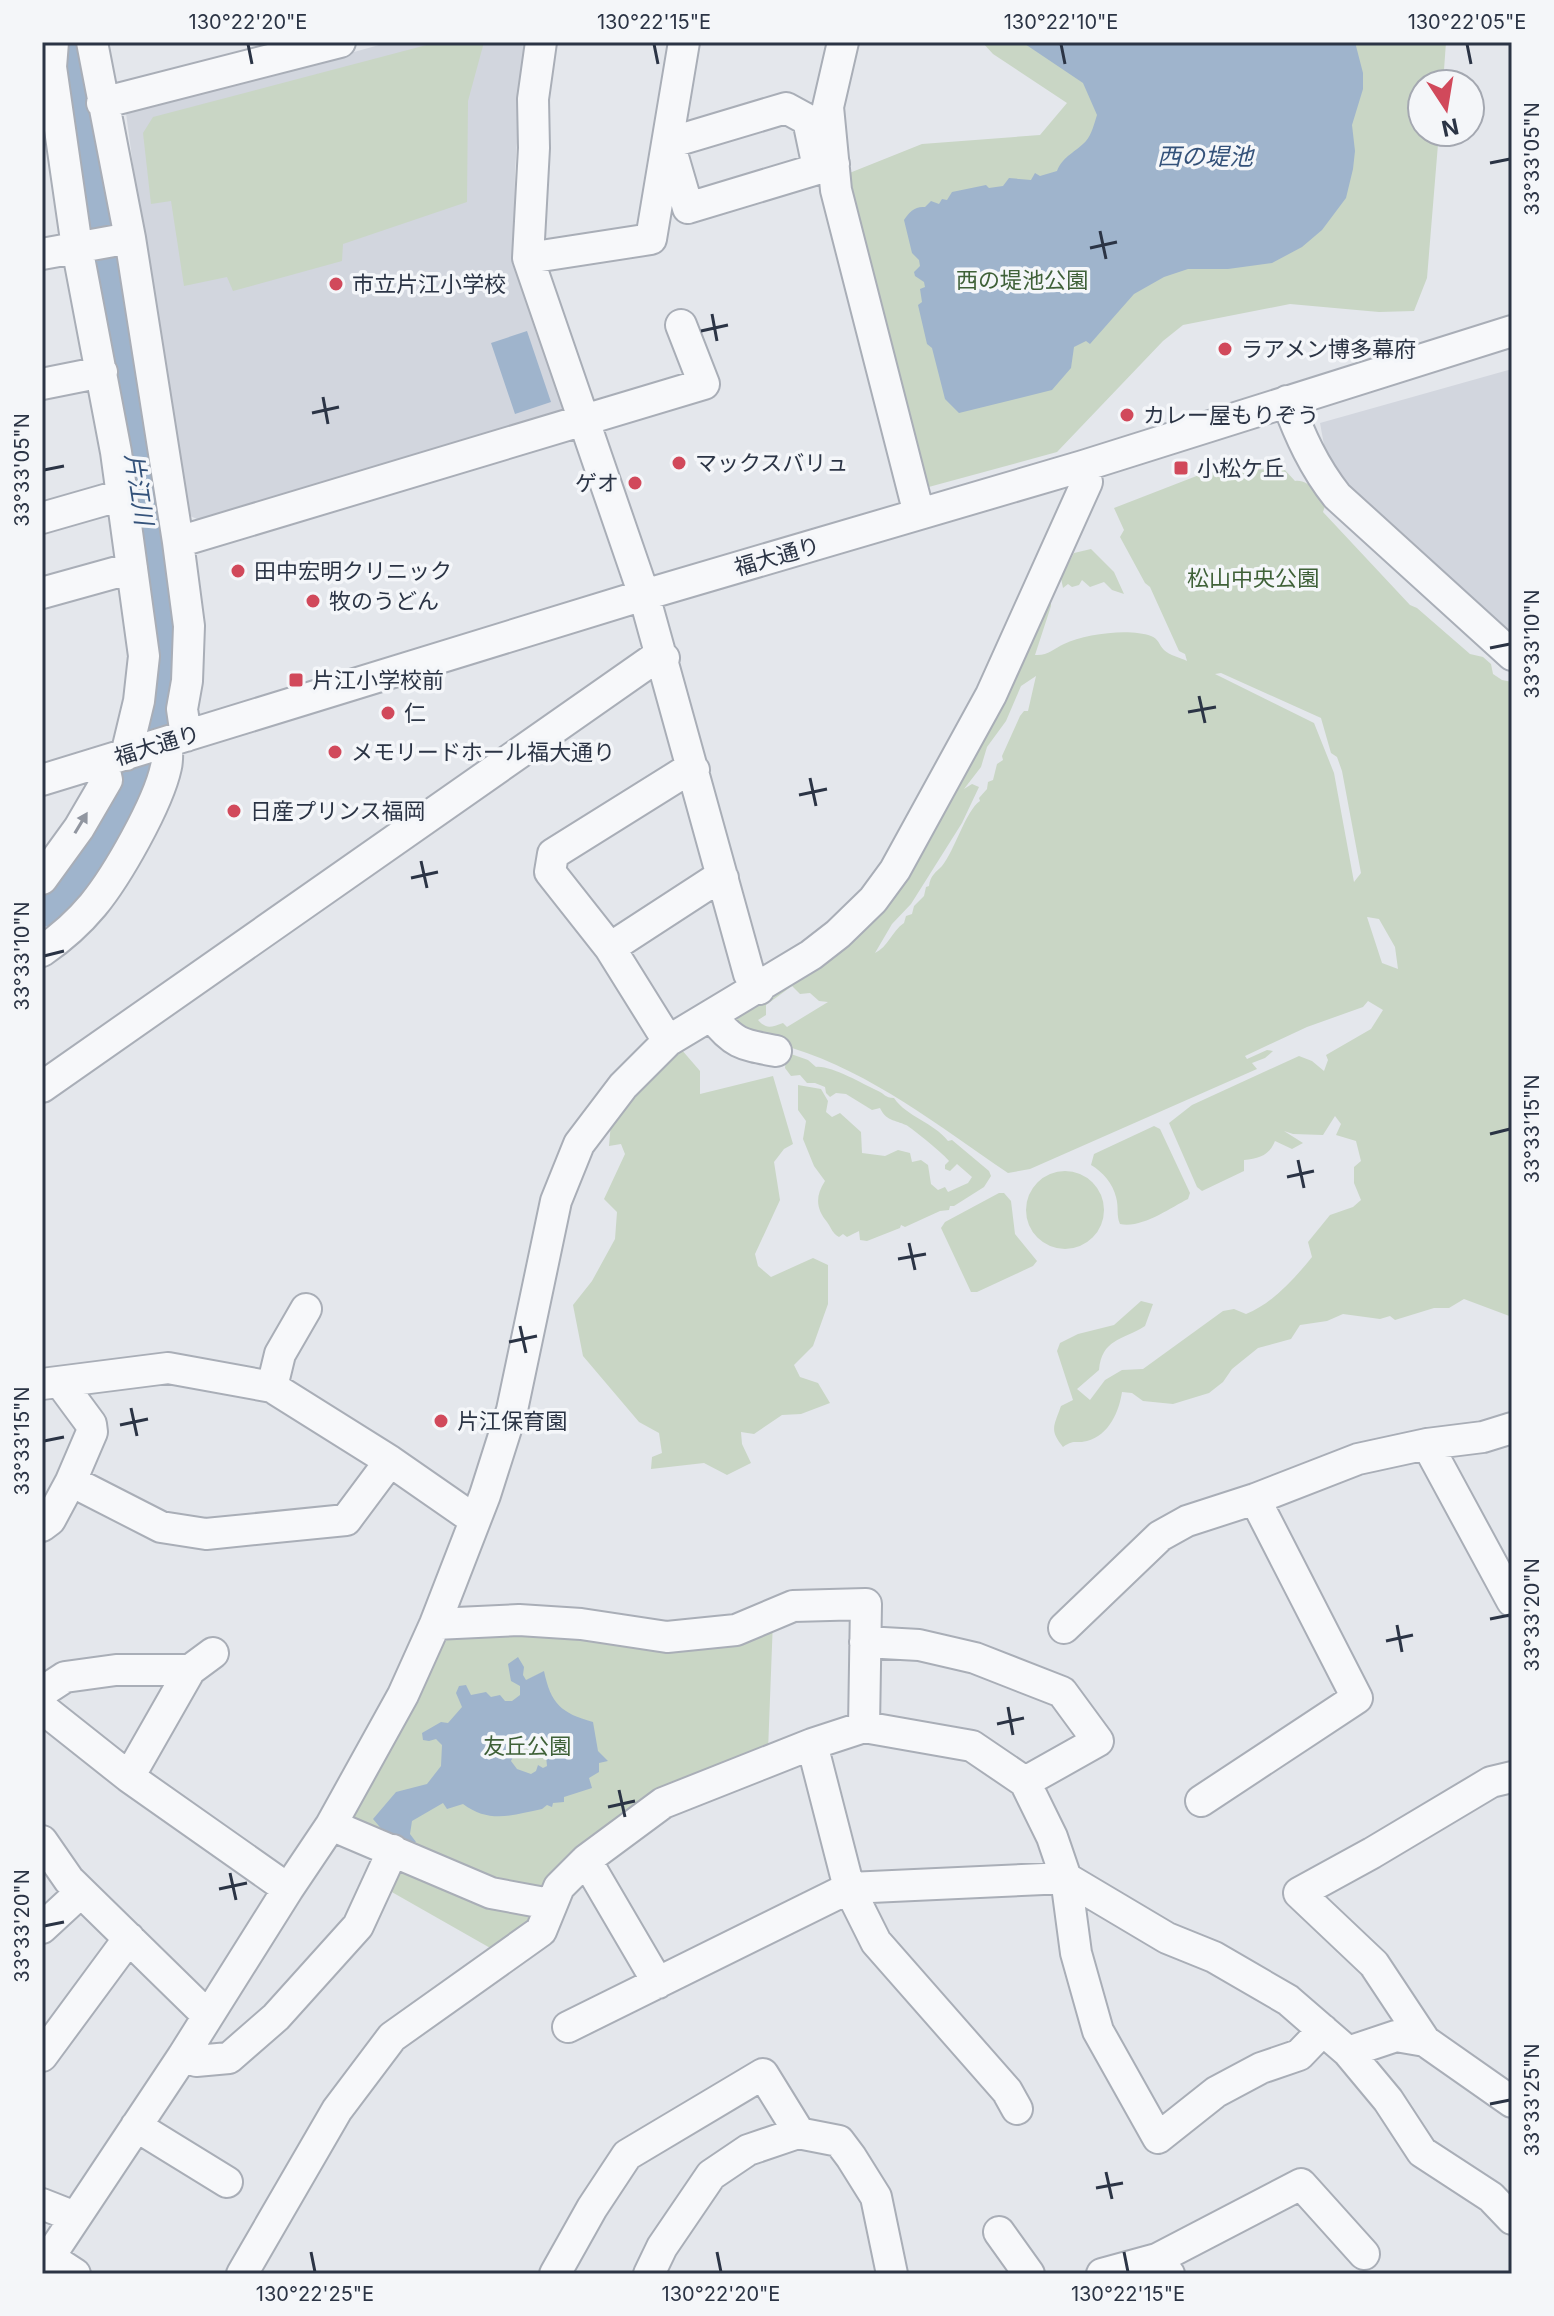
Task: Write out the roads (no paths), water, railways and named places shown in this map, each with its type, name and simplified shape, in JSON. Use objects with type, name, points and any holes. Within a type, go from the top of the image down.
[{"type":"street","points":[[42,879],[79,828],[107,780],[139,701],[144,656],[122,495],[51,67],[53,42]]},
{"type":"street","points":[[102,103],[340,42]]},
{"type":"street","points":[[541,42],[533,99],[534,148],[528,258],[664,658],[749,974],[759,989]]},
{"type":"street","points":[[528,258],[651,239],[684,42]]},
{"type":"street","points":[[826,166],[828,107],[843,42]]},
{"type":"street","points":[[42,951],[64,936],[94,904],[146,819],[160,789],[176,739],[187,681],[189,626],[178,542],[124,239],[102,103],[97,47]]},
{"type":"street","points":[[669,143],[786,108],[808,120],[836,190],[919,514]]},
{"type":"street","points":[[669,143],[688,208],[826,166]]},
{"type":"street","points":[[42,254],[124,239]]},
{"type":"street","points":[[178,542],[704,384],[681,325]]},
{"type":"street","name":"福大通り","points":[[42,780],[644,595],[1083,466],[1512,331]]},
{"type":"street","points":[[42,384],[102,372]]},
{"type":"street","points":[[1287,401],[1297,430],[1320,474],[1337,496],[1512,655]]},
{"type":"street","points":[[75,2274],[46,2263],[331,1825],[403,1695],[435,1624],[475,1520],[512,1410],[556,1201],[579,1144],[623,1086],[668,1041],[759,989],[838,934],[873,900],[895,870],[991,695],[1087,482],[1083,466]]},
{"type":"street","points":[[42,518],[122,495]]},
{"type":"street","points":[[42,593],[132,568]]},
{"type":"street","points":[[42,1087],[652,660],[664,658]]},
{"type":"street","points":[[668,1041],[610,948],[550,872],[553,854],[681,774],[694,770]]},
{"type":"street","points":[[610,948],[713,881],[723,878]]},
{"type":"street","points":[[712,1016],[727,1036],[741,1045],[776,1051]]},
{"type":"street","points":[[272,1387],[280,1354],[306,1309]]},
{"type":"street","points":[[51,1383],[168,1368],[272,1387],[390,1461],[475,1520]]},
{"type":"street","points":[[42,1526],[50,1520],[71,1481],[92,1432],[91,1424],[51,1383]]},
{"type":"street","points":[[1064,1628],[1160,1536],[1187,1521],[1255,1499],[1358,1459],[1427,1444],[1483,1437],[1512,1428]]},
{"type":"street","points":[[1427,1444],[1512,1601]]},
{"type":"street","points":[[71,1481],[161,1527],[206,1534],[346,1520],[390,1461]]},
{"type":"street","points":[[1201,1801],[1357,1698],[1255,1499]]},
{"type":"street","points":[[435,1624],[519,1620],[581,1624],[667,1637],[736,1630],[793,1606],[866,1604],[864,1727]]},
{"type":"street","points":[[865,1642],[919,1645],[975,1658],[1062,1692],[1098,1741],[1025,1782]]},
{"type":"street","points":[[42,1692],[65,1677],[202,1661],[129,1777]]},
{"type":"street","points":[[42,1708],[129,1777],[288,1889]]},
{"type":"street","points":[[242,2274],[337,2110],[392,2037],[541,1931],[559,1887],[586,1860],[663,1803],[812,1744],[864,1727],[972,1746],[1025,1782],[1052,1837],[1066,1878],[1076,1953],[1098,2031],[1158,2138],[1216,2092],[1261,2068],[1299,2055],[1323,2030]]},
{"type":"street","points":[[812,1744],[849,1888],[876,1942],[1007,2091],[1017,2109]]},
{"type":"street","points":[[1512,1777],[1491,1782],[1299,1893],[1374,1964],[1425,2041],[1512,2102]]},
{"type":"street","points":[[331,1825],[491,1893],[550,1904]]},
{"type":"street","points":[[42,1841],[69,1880],[207,2015]]},
{"type":"street","points":[[183,2056],[196,2061],[229,2058],[276,2017],[358,1926],[393,1850]]},
{"type":"street","points":[[586,1860],[658,1983]]},
{"type":"street","points":[[568,2027],[849,1888],[1066,1878],[1167,1938],[1214,1957],[1288,2000],[1348,2052],[1388,2100],[1422,2152],[1491,2197],[1512,2219]]},
{"type":"street","points":[[42,1928],[81,1892]]},
{"type":"street","points":[[42,2056],[129,1938]]},
{"type":"street","points":[[1348,2052],[1396,2036],[1425,2041]]},
{"type":"street","points":[[555,2274],[592,2208],[627,2155],[763,2074],[800,2134]]},
{"type":"street","points":[[136,2126],[227,2182]]},
{"type":"street","points":[[649,2274],[662,2247],[711,2175],[748,2150],[800,2134],[839,2141],[851,2157],[876,2197],[892,2274]]},
{"type":"street","points":[[1102,2274],[1163,2266],[1301,2184],[1364,2254]]},
{"type":"street","points":[[42,2204],[75,2217]]},
{"type":"street","points":[[999,2232],[1029,2274]]},
{"type":"water","name":"西の堤池","points":[[1022,42],[1355,42],[1363,73],[1363,89],[1352,125],[1355,151],[1353,169],[1346,198],[1322,230],[1302,247],[1272,263],[1228,269],[1188,269],[1164,277],[1134,294],[1090,344],[1086,341],[1074,347],[1071,368],[1052,390],[959,413],[945,399],[932,348],[927,344],[918,305],[922,302],[920,289],[925,287],[924,282],[915,276],[914,272],[920,266],[919,260],[912,253],[904,220],[918,207],[925,207],[931,201],[939,204],[942,199],[947,200],[952,192],[986,185],[989,188],[1003,186],[1009,178],[1031,180],[1035,173],[1040,176],[1057,171],[1088,138],[1097,115],[1083,83]]},
{"type":"water","points":[[527,331],[551,402],[515,414],[491,343]]},
{"type":"water","points":[[518,1657],[526,1680],[544,1671],[550,1692],[559,1706],[593,1722],[598,1751],[608,1761],[599,1763],[599,1772],[589,1778],[592,1788],[564,1797],[564,1802],[553,1803],[552,1807],[547,1805],[542,1809],[511,1815],[483,1814],[463,1804],[447,1809],[443,1803],[412,1821],[410,1834],[416,1842],[412,1845],[384,1832],[373,1819],[396,1792],[427,1784],[441,1766],[442,1745],[436,1739],[423,1740],[422,1733],[441,1722],[448,1723],[462,1707],[456,1693],[459,1686],[466,1685],[471,1695],[486,1692],[491,1697],[500,1695],[505,1701],[512,1701],[520,1695],[520,1686],[511,1681],[508,1664]],"holes":[[[540,1735],[551,1747],[550,1754],[546,1756],[547,1766],[543,1768],[538,1765],[531,1774],[517,1769],[511,1761],[522,1744],[535,1736]]]},
{"type":"waterway","name":"片江川","points":[[42,909],[95,848],[132,782],[154,710],[162,630],[124,374],[69,49],[76,42]]},
{"type":"place","name":"市立片江小学校","points":[[336,284]]},
{"type":"place","name":"ラアメン博多幕府","points":[[1225,349]]},
{"type":"place","name":"カレー屋もりぞう","points":[[1127,415]]},
{"type":"place","name":"マックスバリュ","points":[[679,463]]},
{"type":"place","name":"小松ケ丘","points":[[1181,468]]},
{"type":"place","name":"ゲオ","points":[[635,483]]},
{"type":"place","name":"田中宏明クリニック","points":[[238,571]]},
{"type":"place","name":"牧のうどん","points":[[313,601]]},
{"type":"place","name":"片江小学校前","points":[[296,680]]},
{"type":"place","name":"仁","points":[[388,713]]},
{"type":"place","name":"メモリードホール福大通り","points":[[335,752]]},
{"type":"place","name":"日産プリンス福岡","points":[[234,811]]},
{"type":"place","name":"片江保育園","points":[[441,1421]]},
{"type":"park label","name":"西の堤池公園","points":[[1022,280]]},
{"type":"park label","name":"松山中央公園","points":[[1253,578]]},
{"type":"park label","name":"友丘公園","points":[[527,1746]]}]
